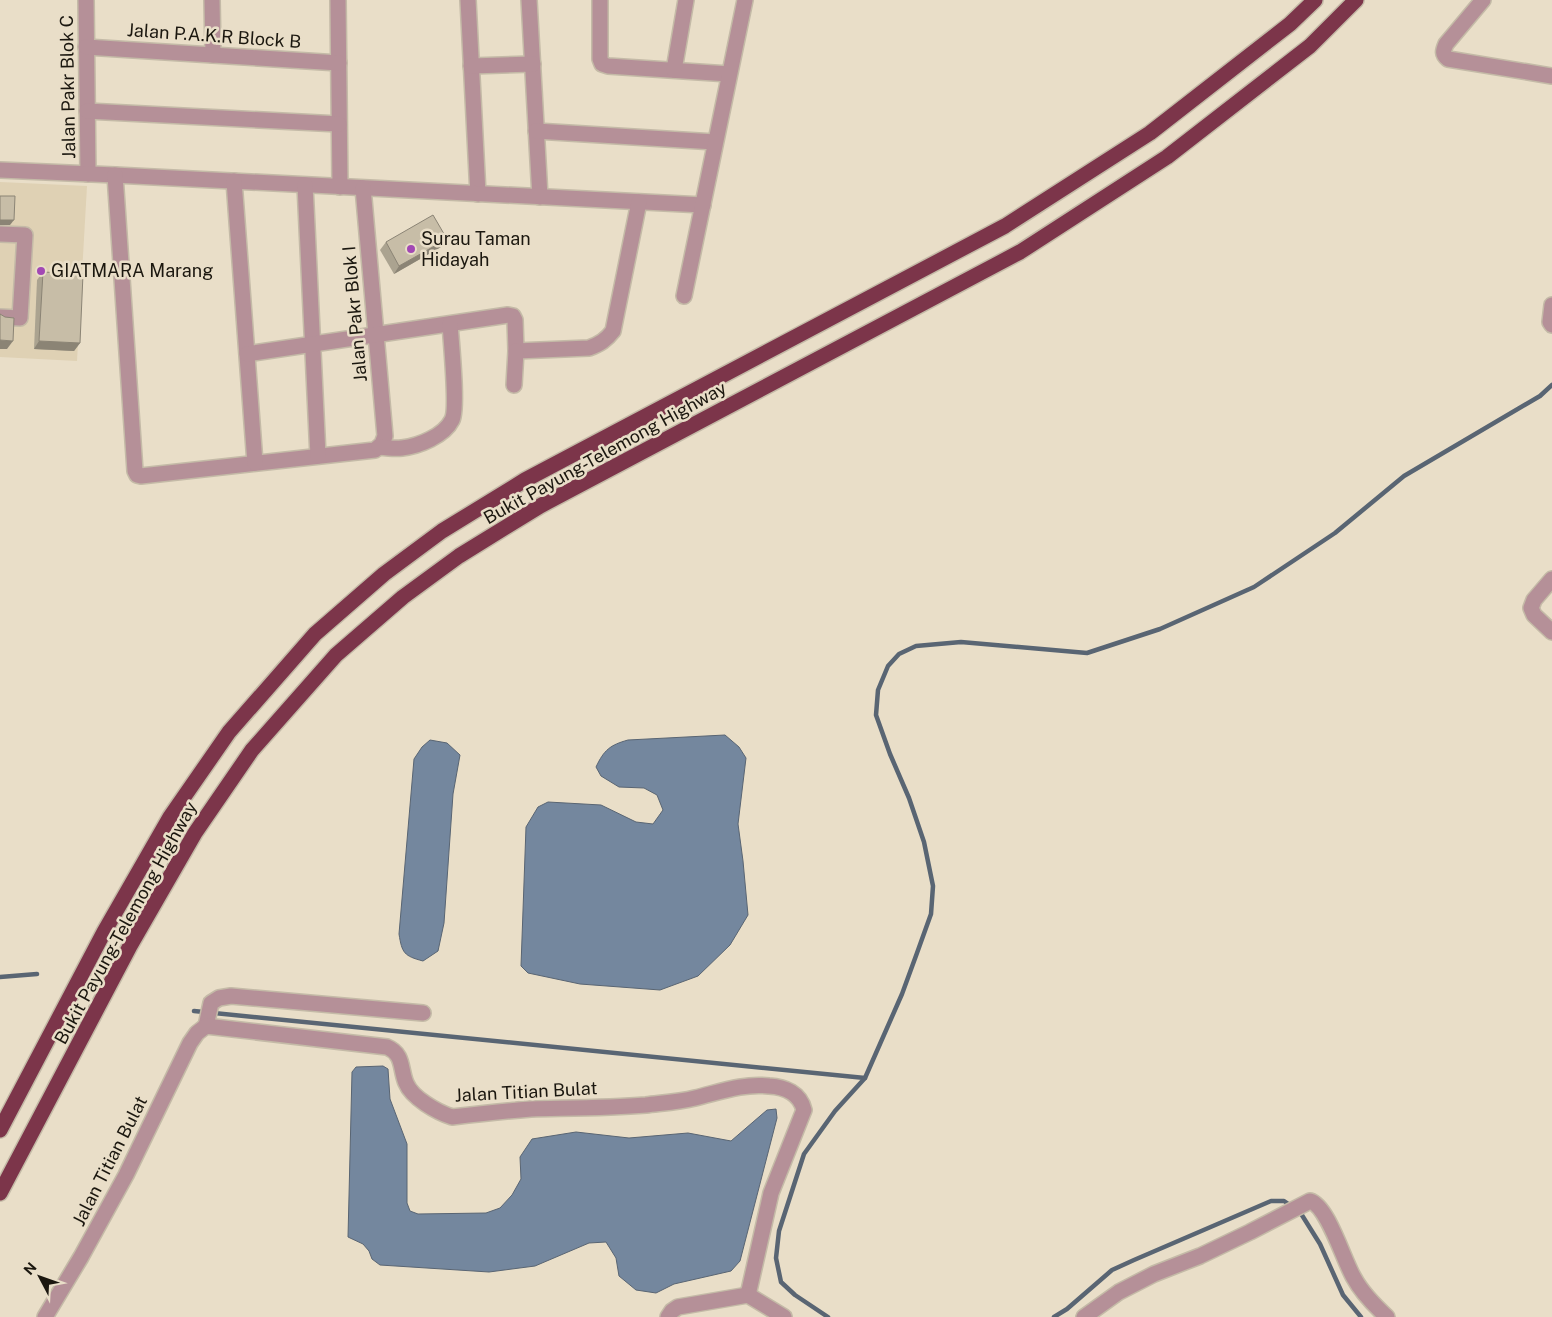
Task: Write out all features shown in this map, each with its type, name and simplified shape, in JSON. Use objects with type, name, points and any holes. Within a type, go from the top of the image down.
[{"type":"highway","name":"Bukit Payung-Telemong Highway","points":[[0,1130],[104,932],[170,817],[229,732],[315,634],[384,574],[442,532],[525,480],[1005,226],[1150,133],[1290,24],[1314,0]]},
{"type":"highway","name":"Bukit Payung-Telemong Highway","points":[[0,1193],[130,946],[195,833],[252,750],[336,655],[402,597],[459,556],[540,506],[1020,252],[1167,157],[1310,46],[1356,0]]},
{"type":"street","name":"Jalan Pakr Blok C","points":[[86,0],[88,174]]},
{"type":"street","points":[[212,0],[212,55]]},
{"type":"street","points":[[338,0],[340,187]]},
{"type":"street","points":[[468,0],[478,194]]},
{"type":"street","points":[[529,0],[540,197]]},
{"type":"street","points":[[600,0],[600,59],[602,64],[608,66],[729,74]]},
{"type":"street","points":[[674,70],[686,0]]},
{"type":"street","points":[[684,296],[745,0]]},
{"type":"street","points":[[1483,0],[1446,44],[1443,50],[1444,56],[1448,59],[1552,76]]},
{"type":"street","name":"Jalan P.A.K.R Block B","points":[[86,47],[339,63]]},
{"type":"street","points":[[471,66],[532,64]]},
{"type":"street","points":[[87,112],[339,124]]},
{"type":"street","points":[[536,131],[715,142]]},
{"type":"street","points":[[0,170],[703,205]]},
{"type":"street","points":[[115,175],[135,471],[137,475],[375,450],[382,442],[402,448],[438,435],[448,427],[453,418],[454,402],[450,324]]},
{"type":"street","points":[[234,181],[255,463]]},
{"type":"street","points":[[305,185],[318,456]]},
{"type":"street","name":"Jalan Pakr Blok I","points":[[363,188],[376,335],[382,442]]},
{"type":"street","points":[[516,351],[589,348],[598,345],[607,338],[613,330],[639,202]]},
{"type":"street","points":[[0,234],[25,235],[20,318],[0,317]]},
{"type":"street","points":[[1552,305],[1550,322],[1552,325]]},
{"type":"street","points":[[247,354],[508,315],[512,316],[515,320],[514,384]]},
{"type":"street","points":[[1552,579],[1534,600],[1531,608],[1534,615],[1552,632]]},
{"type":"street","points":[[206,1026],[211,1003],[219,998],[230,996],[423,1013]]},
{"type":"street","name":"Jalan Titian Bulat","points":[[45,1317],[82,1256],[126,1175],[190,1043],[197,1033],[206,1026],[387,1047],[396,1052],[401,1059],[405,1081],[422,1102],[452,1117],[528,1110],[645,1105],[693,1098],[738,1086],[780,1087],[788,1090],[801,1102],[804,1110],[771,1193],[748,1295]]},
{"type":"street","points":[[1084,1317],[1119,1292],[1154,1274],[1200,1256],[1307,1202],[1313,1202],[1317,1205],[1341,1247],[1353,1277],[1363,1292],[1387,1317]]},
{"type":"street","points":[[668,1317],[678,1307],[748,1295],[784,1317]]},
{"type":"shaded area","name":"GIATMARA Marang","points":[[0,182],[87,186],[77,361],[0,357]]},
{"type":"water","points":[[725,735],[739,747],[746,758],[738,824],[748,915],[730,945],[698,976],[660,990],[580,984],[528,973],[521,966],[526,827],[538,807],[548,802],[601,805],[636,822],[653,824],[663,810],[657,795],[644,788],[619,787],[601,776],[596,767],[605,752],[612,746],[628,740]]},
{"type":"water","points":[[430,740],[447,743],[460,755],[453,794],[444,923],[438,951],[423,961],[405,953],[401,946],[399,934],[414,759],[422,747]]},
{"type":"water","points":[[383,1066],[388,1069],[390,1099],[407,1144],[407,1203],[410,1211],[418,1214],[486,1213],[500,1208],[512,1195],[521,1179],[520,1157],[532,1139],[576,1132],[629,1138],[688,1133],[731,1141],[767,1110],[776,1109],[777,1118],[740,1261],[731,1271],[674,1284],[656,1293],[636,1290],[619,1276],[616,1258],[606,1242],[589,1243],[535,1266],[489,1272],[380,1265],[372,1259],[369,1251],[363,1244],[348,1237],[352,1072],[356,1067]]},
{"type":"building","points":[[0,196],[15,196],[14,220],[0,220]]},
{"type":"building","name":"Surau Taman Hidayah","points":[[433,215],[447,239],[399,266],[386,242]]},
{"type":"building","points":[[43,272],[83,274],[80,343],[39,341]]},
{"type":"building","points":[[0,314],[5,317],[14,318],[13,341],[0,340]]},
{"type":"waterway","points":[[828,1317],[795,1295],[781,1282],[776,1258],[779,1231],[804,1154],[835,1111],[865,1078],[902,994],[931,914],[933,886],[924,842],[909,798],[876,715],[878,690],[888,666],[899,654],[916,646],[961,642],[1087,653],[1160,629],[1254,587],[1335,533],[1404,476],[1540,396],[1552,385]]},
{"type":"waterway","points":[[0,977],[37,974]]},
{"type":"waterway","points":[[194,1011],[865,1078]]},
{"type":"waterway","points":[[1054,1317],[1067,1309],[1112,1270],[1271,1201],[1284,1201],[1300,1212],[1320,1244],[1343,1295],[1361,1317]]},
{"type":"place","name":"Surau Taman Hidayah","points":[[411,249]]},
{"type":"place","name":"GIATMARA Marang","points":[[41,271]]}]
